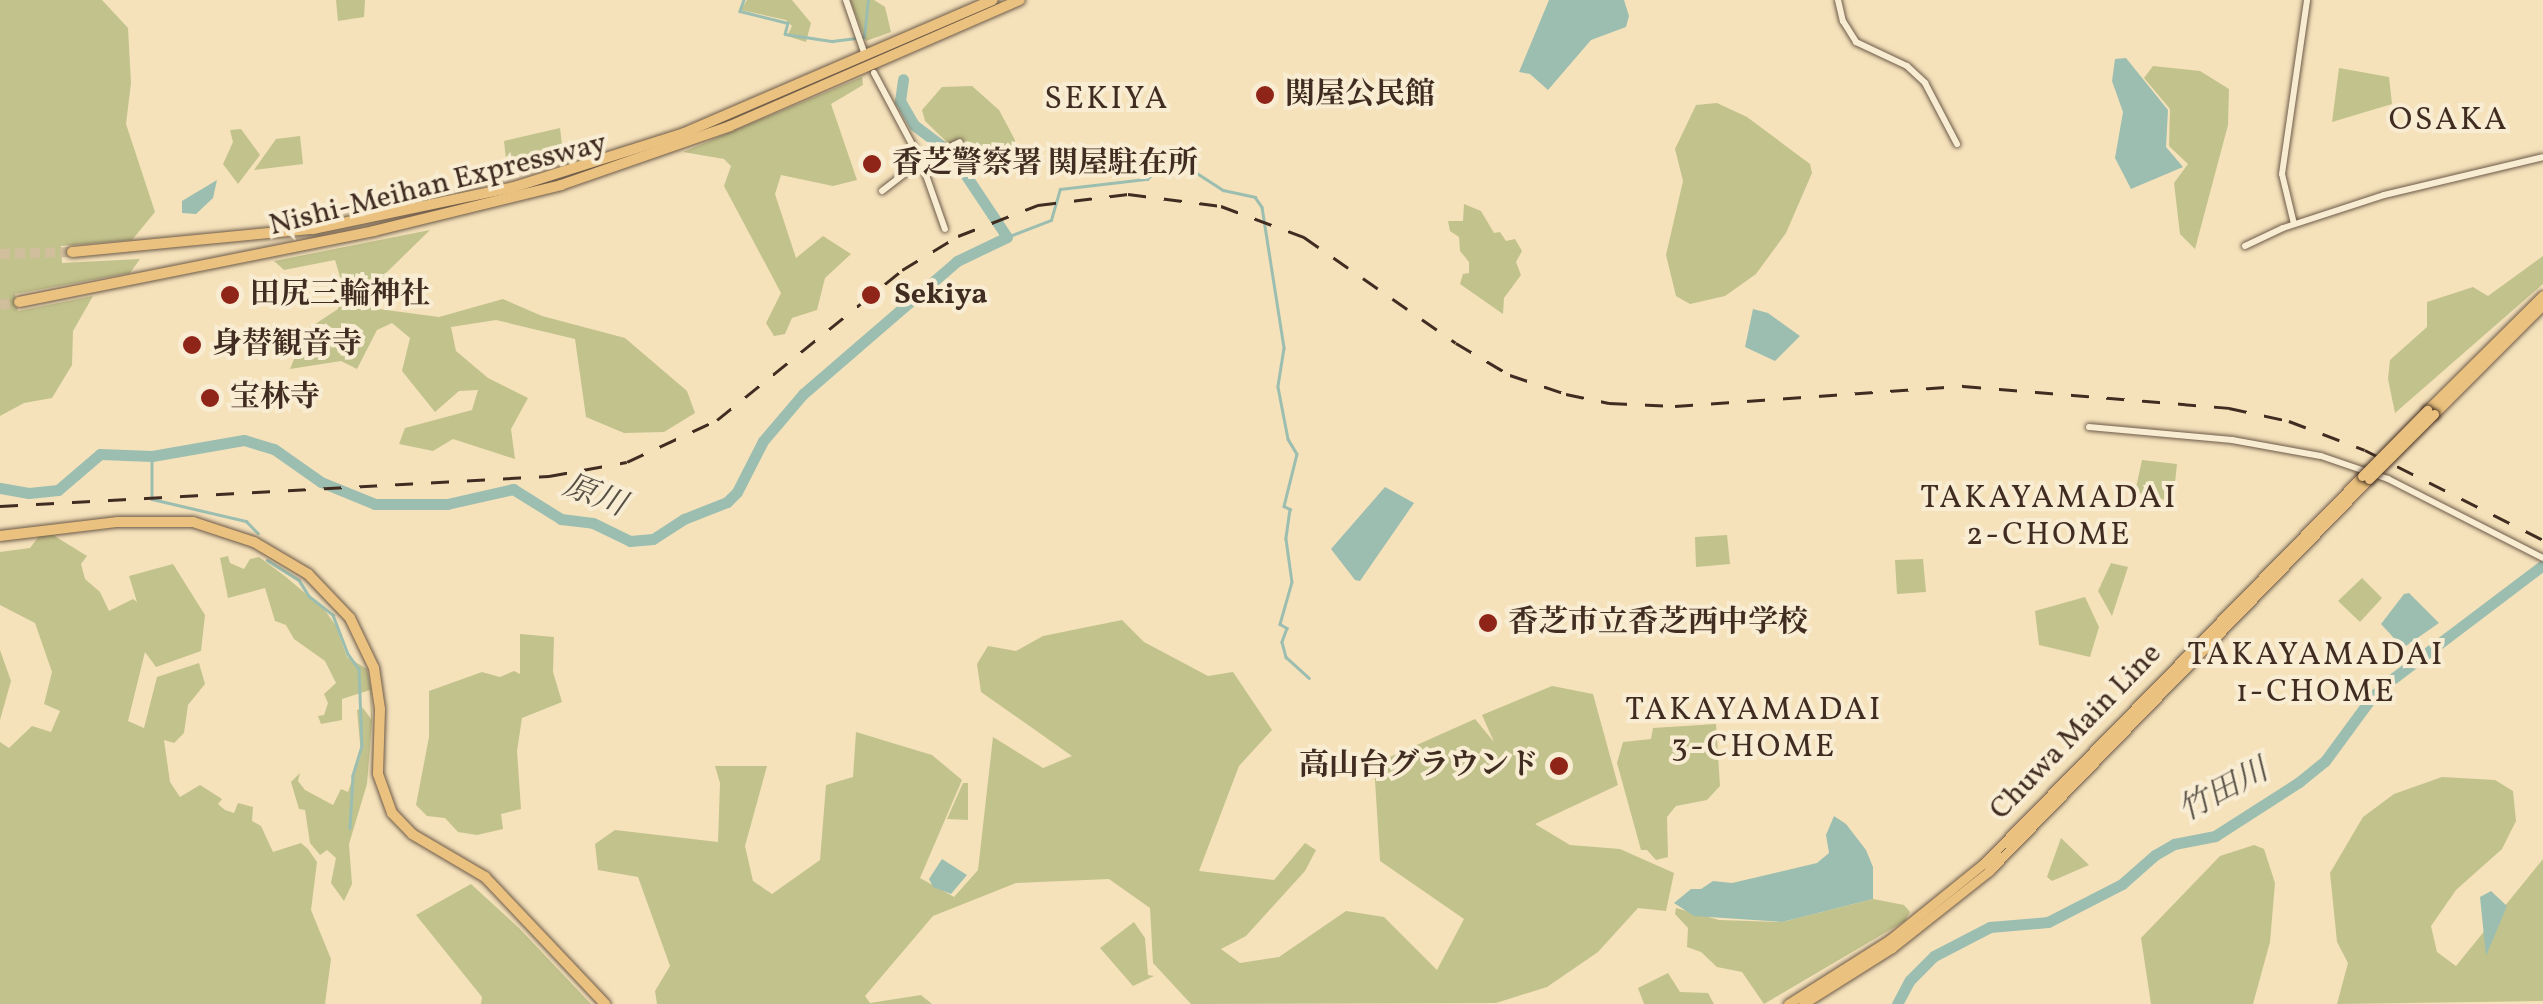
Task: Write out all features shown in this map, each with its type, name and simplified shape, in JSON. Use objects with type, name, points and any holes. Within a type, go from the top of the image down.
[{"type":"highway","name":"Nishi-Meihan Expressway","points":[[72,252],[313,229],[544,179],[711,122],[993,0]]},
{"type":"highway","name":"Nishi-Meihan Expressway","points":[[19,302],[374,231],[607,171],[768,110],[1020,0]]},
{"type":"highway","points":[[0,536],[134,521],[193,522],[254,542],[308,574],[350,618],[374,668],[380,710],[378,774],[392,813],[412,834],[485,877],[606,1004]]},
{"type":"main road","name":"Chuwa Main Line","points":[[1803,1004],[1892,948],[1989,871],[2543,295]]},
{"type":"main road","name":"Chuwa Main Line","points":[[2430,412],[2543,305]]},
{"type":"main road","name":"Chuwa Main Line","points":[[1788,1004],[1889,940],[1983,864],[2366,478]]},
{"type":"street","points":[[846,0],[864,52]]},
{"type":"street","points":[[1838,0],[1843,21],[1856,42],[1907,66],[1925,83],[1957,144]]},
{"type":"street","points":[[2294,224],[2282,174],[2307,0]]},
{"type":"street","points":[[874,73],[921,161],[945,228]]},
{"type":"street","points":[[882,191],[921,161],[960,142]]},
{"type":"street","points":[[2246,246],[2294,224],[2416,186],[2543,157]]},
{"type":"street","points":[[2089,427],[2232,440],[2321,456],[2388,479],[2543,558]]},
{"type":"green space","points":[[0,0],[102,0],[128,28],[131,83],[126,124],[155,212],[132,240],[61,246],[62,263],[140,259],[130,273],[15,294],[18,311],[93,296],[73,331],[72,365],[52,398],[24,403],[0,416]]},
{"type":"green space","points":[[336,0],[365,0],[364,17],[338,21]]},
{"type":"green space","points":[[747,0],[792,0],[811,23],[806,42],[787,36],[792,26],[786,20],[741,10]]},
{"type":"green space","points":[[850,0],[874,0],[885,7],[891,32],[866,41]]},
{"type":"green space","points":[[2153,66],[2200,71],[2229,89],[2228,125],[2195,249],[2180,234],[2174,183],[2188,164],[2169,146],[2170,109],[2144,78]]},
{"type":"green space","points":[[2339,68],[2389,77],[2392,104],[2332,122]]},
{"type":"green space","points":[[862,77],[863,85],[831,104],[857,180],[833,186],[781,175],[775,194],[796,258],[823,236],[851,254],[825,278],[817,310],[792,318],[785,334],[774,336],[766,323],[781,293],[724,186],[731,166],[724,159],[683,152]]},
{"type":"green space","points":[[972,86],[999,110],[1015,140],[1011,165],[998,175],[989,174],[953,148],[925,121],[922,110],[942,87]]},
{"type":"green space","points":[[1717,103],[1747,117],[1810,164],[1812,173],[1786,233],[1756,274],[1725,296],[1690,304],[1676,296],[1666,255],[1683,181],[1675,149],[1696,105]]},
{"type":"green space","points":[[560,128],[563,153],[507,169],[504,141]]},
{"type":"green space","points":[[241,129],[260,155],[238,184],[223,164],[233,142],[230,130]]},
{"type":"green space","points":[[300,136],[303,164],[254,170],[276,139]]},
{"type":"green space","points":[[1464,204],[1481,211],[1494,233],[1500,232],[1506,241],[1515,239],[1522,251],[1516,262],[1521,275],[1504,298],[1503,314],[1460,284],[1463,274],[1469,273],[1469,262],[1448,221],[1463,221]]},
{"type":"green space","points":[[430,230],[385,274],[371,308],[439,317],[503,299],[542,316],[625,338],[687,391],[695,413],[664,432],[624,433],[586,417],[575,339],[496,320],[451,327],[456,351],[488,378],[528,398],[511,429],[515,459],[453,439],[433,451],[399,444],[405,428],[472,410],[478,390],[459,391],[435,412],[402,371],[410,338],[392,323],[377,330],[357,369],[341,361],[290,369],[306,330],[338,309],[342,283],[335,260],[284,270],[274,261]]},
{"type":"green space","points":[[2543,256],[2543,284],[2395,413],[2388,379],[2390,360],[2427,327],[2427,302],[2473,287],[2488,296]]},
{"type":"green space","points":[[2142,460],[2177,464],[2173,502],[2135,492]]},
{"type":"green space","points":[[53,535],[87,556],[81,564],[85,579],[100,592],[109,611],[133,599],[137,602],[129,576],[173,564],[205,615],[201,651],[156,667],[145,652],[128,721],[144,728],[157,677],[199,663],[205,684],[188,705],[184,733],[174,743],[164,740],[170,782],[180,797],[200,785],[222,799],[218,804],[225,810],[234,813],[238,803],[253,807],[252,821],[261,826],[273,852],[301,843],[308,849],[317,862],[311,910],[331,959],[325,1004],[0,1004],[0,742],[9,748],[32,726],[51,732],[60,711],[44,704],[52,672],[35,623],[0,605],[0,552],[30,548],[39,536]]},
{"type":"green space","points":[[1727,535],[1730,564],[1696,567],[1695,537]]},
{"type":"green space","points":[[228,556],[230,563],[244,569],[250,559],[259,557],[286,577],[324,609],[336,626],[347,657],[367,669],[371,689],[372,722],[367,784],[349,844],[352,884],[344,901],[331,883],[336,858],[327,850],[320,855],[310,843],[305,810],[299,809],[291,782],[300,773],[298,781],[305,790],[333,805],[341,789],[348,792],[361,754],[357,710],[363,708],[371,719],[370,690],[342,699],[342,720],[321,724],[318,716],[324,715],[328,703],[324,694],[336,683],[325,661],[294,639],[286,625],[275,621],[265,588],[228,598],[220,558]]},
{"type":"green space","points":[[1923,559],[1926,592],[1897,594],[1895,560]]},
{"type":"green space","points":[[2111,563],[2128,567],[2112,616],[2098,591]]},
{"type":"green space","points":[[2362,578],[2382,598],[2360,622],[2338,601]]},
{"type":"green space","points":[[2085,597],[2099,627],[2090,657],[2039,645],[2035,611]]},
{"type":"green space","points":[[1122,620],[1144,642],[1208,676],[1233,672],[1272,730],[1239,766],[1199,871],[1274,880],[1305,843],[1316,850],[1305,871],[1246,936],[1221,949],[1240,963],[1279,957],[1346,911],[1384,917],[1437,970],[1464,919],[1380,861],[1374,764],[1475,719],[1494,742],[1482,715],[1552,686],[1593,694],[1618,785],[1535,824],[1570,845],[1620,849],[1674,873],[1666,911],[1638,908],[1598,952],[1547,987],[1496,1003],[1191,1004],[1153,963],[1150,908],[1109,879],[1016,883],[933,916],[865,996],[870,1003],[921,995],[932,1004],[657,1004],[655,991],[670,966],[638,877],[598,870],[595,844],[615,830],[718,842],[720,783],[715,766],[767,766],[745,846],[753,881],[772,894],[820,860],[826,785],[853,777],[856,732],[932,755],[962,780],[920,878],[954,897],[978,870],[993,737],[1043,768],[1072,756],[981,692],[977,664],[988,646],[1016,651],[1043,636]]},
{"type":"green space","points":[[520,634],[554,637],[553,672],[562,702],[522,718],[517,751],[521,809],[501,814],[503,829],[477,835],[458,832],[445,818],[427,816],[416,805],[429,737],[429,691],[482,672],[500,677],[514,671],[520,674]]},
{"type":"green space","points":[[0,650],[11,681],[0,720]]},
{"type":"green space","points":[[1716,724],[1720,786],[1707,800],[1676,806],[1667,817],[1668,857],[1656,860],[1647,850],[1641,850],[1617,763],[1623,742],[1651,739],[1653,728]]},
{"type":"green space","points":[[2442,777],[2495,780],[2513,791],[2516,821],[2502,849],[2456,890],[2431,926],[2437,952],[2456,966],[2543,859],[2543,1001],[2337,1004],[2348,963],[2337,942],[2330,873],[2363,817],[2394,794]]},
{"type":"green space","points":[[963,783],[968,783],[968,820],[947,819]]},
{"type":"green space","points":[[2061,838],[2089,865],[2052,881],[2047,877]]},
{"type":"green space","points":[[2254,845],[2264,849],[2275,883],[2270,942],[2253,1004],[2151,1004],[2141,938],[2220,856]]},
{"type":"green space","points":[[471,884],[591,1004],[481,1004],[482,997],[416,915]]},
{"type":"green space","points":[[1873,899],[1904,905],[1910,912],[1905,921],[1764,1004],[1742,972],[1717,967],[1701,952],[1687,947],[1688,928],[1675,914],[1676,908],[1719,920],[1782,922]]},
{"type":"green space","points":[[1134,922],[1145,938],[1148,975],[1154,976],[1133,986],[1100,948]]},
{"type":"green space","points":[[1668,973],[1680,992],[1708,993],[1714,1004],[1644,1004],[1638,988]]},
{"type":"shaded area","points":[[1549,0],[1624,0],[1629,16],[1626,27],[1591,40],[1548,90],[1530,74],[1519,72]]},
{"type":"shaded area","points":[[2126,58],[2168,110],[2166,147],[2183,167],[2131,189],[2115,158],[2123,112],[2112,81],[2115,59]]},
{"type":"shaded area","points":[[217,180],[213,198],[196,214],[182,213],[182,201]]},
{"type":"shaded area","points":[[1753,309],[1768,313],[1800,336],[1775,361],[1745,347]]},
{"type":"shaded area","points":[[1385,487],[1414,503],[1360,581],[1355,580],[1331,549]]},
{"type":"shaded area","points":[[2409,593],[2439,623],[2403,648],[2381,624],[2404,594]]},
{"type":"shaded area","points":[[1834,816],[1846,824],[1866,850],[1873,867],[1873,899],[1782,922],[1694,916],[1674,903],[1691,889],[1701,889],[1713,881],[1732,883],[1817,863],[1829,853],[1826,835]]},
{"type":"shaded area","points":[[942,859],[967,875],[951,894],[933,887],[929,879]]},
{"type":"shaded area","points":[[2491,891],[2507,906],[2486,956],[2480,897]]},
{"type":"waterway","points":[[744,0],[740,11],[788,23],[785,34],[832,41],[864,37],[868,0]]},
{"type":"waterway","name":"原川","points":[[0,488],[29,493],[58,490],[100,454],[152,456],[244,440],[274,449],[321,482],[375,504],[447,504],[513,489],[561,519],[593,523],[630,541],[653,539],[684,519],[727,502],[737,492],[763,441],[803,394],[957,261],[1007,237],[951,153],[914,125],[900,101],[903,79]]},
{"type":"waterway","points":[[1007,237],[1051,220],[1060,189],[1147,179],[1166,161],[1177,160],[1223,190],[1255,197],[1262,207],[1284,348],[1278,387],[1288,439],[1297,454],[1284,506],[1290,509],[1286,539],[1292,582],[1280,624],[1287,628],[1282,642],[1286,657],[1309,678]]},
{"type":"waterway","points":[[152,456],[152,499],[246,521],[258,533]]},
{"type":"waterway","points":[[267,560],[299,580],[309,596],[333,615],[348,654],[359,669],[362,746],[353,776],[350,828]]},
{"type":"waterway","name":"竹田川","points":[[1897,1004],[1910,980],[1934,956],[1990,927],[2048,922],[2122,884],[2174,844],[2215,836],[2299,782],[2325,761],[2372,697],[2387,683],[2543,565]]},
{"type":"tunnel","points":[[0,254],[72,252]]},
{"type":"tunnel","points":[[0,305],[19,302]]},
{"type":"railway","points":[[0,506],[549,476],[627,462],[717,420],[902,270],[958,236],[1038,205],[1128,194],[1221,206],[1304,237],[1456,343],[1510,375],[1566,394],[1609,403],[1675,406],[1963,386],[2229,408],[2289,421],[2365,450],[2543,540]]},
{"type":"place","name":"関屋公民館","points":[[1265,95]]},
{"type":"place","name":"香芝警察署 関屋駐在所","points":[[872,164]]},
{"type":"place","name":"田尻三輪神社","points":[[230,295]]},
{"type":"place","name":"Sekiya","points":[[871,295]]},
{"type":"place","name":"身替観音寺","points":[[192,345]]},
{"type":"place","name":"宝林寺","points":[[210,398]]},
{"type":"place","name":"香芝市立香芝西中学校","points":[[1488,623]]},
{"type":"place","name":"高山台グラウンド","points":[[1559,766]]},
{"type":"district","name":"SEKIYA","points":[[1107,100]]},
{"type":"district","name":"OSAKA","points":[[2449,121]]},
{"type":"district","name":"TAKAYAMADAI 2-CHOME","points":[[2049,518]]},
{"type":"district","name":"TAKAYAMADAI 1-CHOME","points":[[2316,676]]},
{"type":"district","name":"TAKAYAMADAI 3-CHOME","points":[[1754,730]]}]
